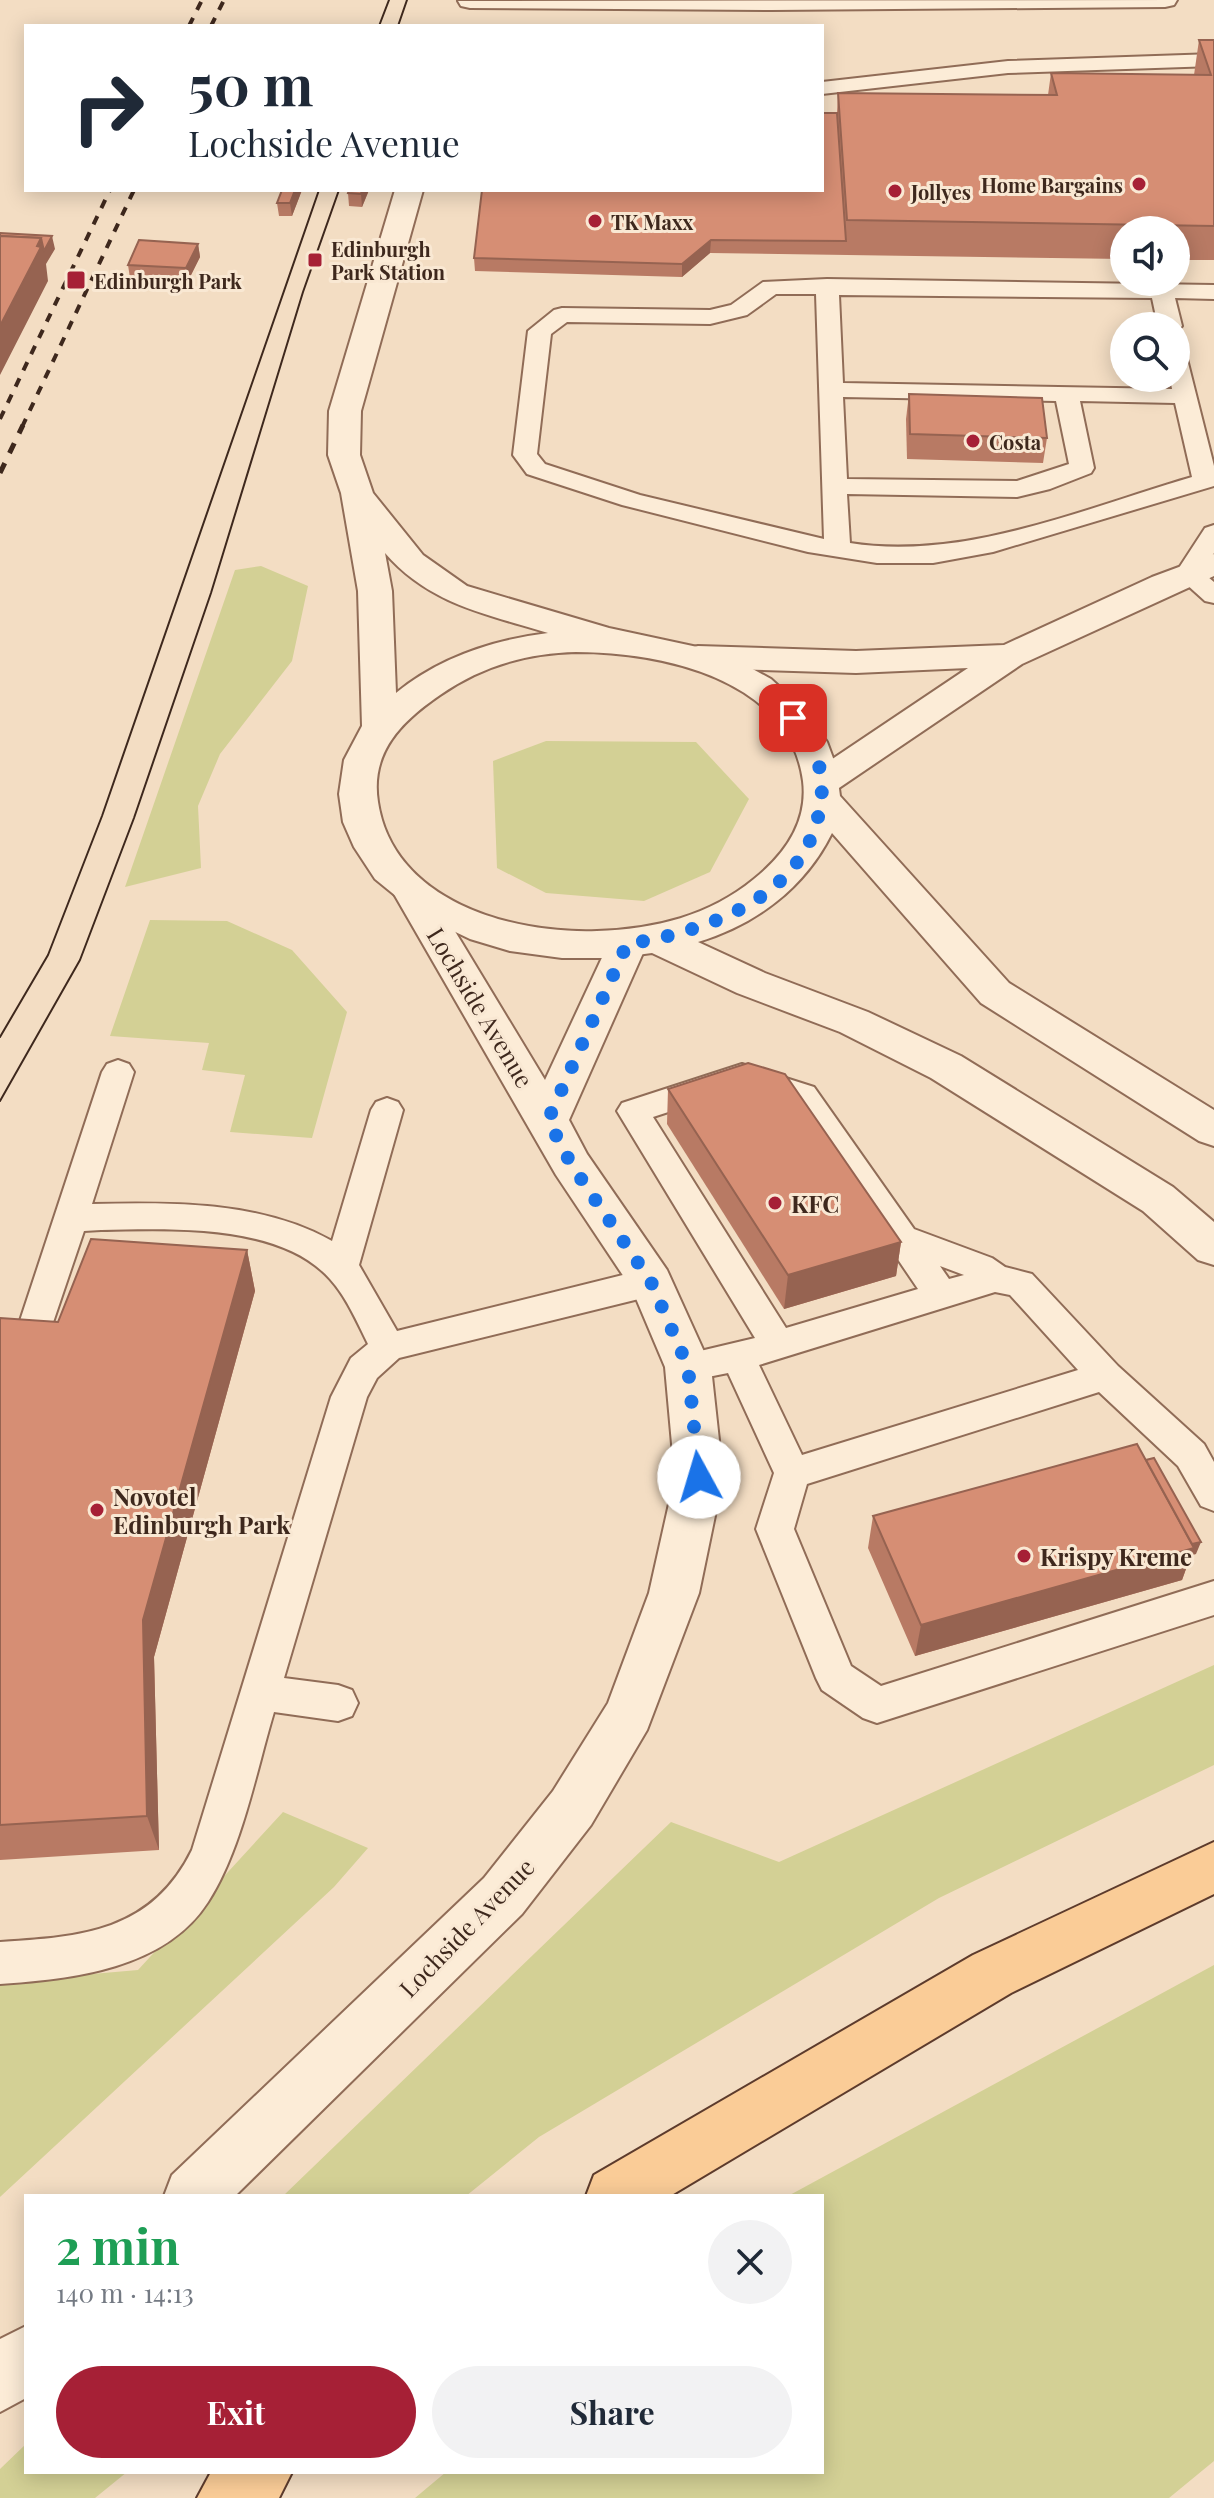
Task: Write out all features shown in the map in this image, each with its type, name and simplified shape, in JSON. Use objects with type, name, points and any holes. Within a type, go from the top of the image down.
[{"type":"main road","points":[[618,2194],[992,1974],[1213,1868]]},
{"type":"main road","points":[[229,2498],[259,2474]]},
{"type":"street","points":[[462,24],[470,0],[1165,0]]},
{"type":"street","points":[[380,727],[375,591],[357,493],[344,455],[345,411],[408,192]]},
{"type":"street","points":[[357,493],[402,556],[432,581],[455,593],[620,642],[698,657],[856,662],[1010,656]]},
{"type":"street","points":[[823,791],[1010,656],[1205,578]]},
{"type":"street","points":[[620,642],[548,643],[481,659],[423,687],[380,727],[358,774],[359,817],[378,858],[413,894],[457,919],[510,937],[567,945],[642,942],[711,923],[756,900],[791,870],[813,836],[823,791],[813,749],[793,718],[750,681],[698,657]]},
{"type":"street","points":[[823,791],[995,993],[1214,1130]]},
{"type":"street","name":"Lochside Avenue","points":[[195,2194],[503,1896],[572,1808],[629,1714],[674,1593],[699,1477],[688,1367],[651,1282],[571,1164],[413,894]]},
{"type":"street","points":[[642,942],[854,1022],[946,1067],[1158,1199],[1214,1248]]},
{"type":"street","name":"Lochside Avenue","points":[[548,1120],[642,942]]},
{"type":"street","points":[[0,2381],[24,2358]]},
{"type":"lane","points":[[824,88],[1008,67],[1214,60]]},
{"type":"lane","points":[[827,286],[837,549]]},
{"type":"lane","points":[[1110,290],[771,287],[739,310],[710,317],[562,315],[540,331],[525,455],[536,469],[631,500],[837,549],[877,555],[933,555],[993,544],[1203,481]]},
{"type":"lane","points":[[1190,292],[1214,292]]},
{"type":"lane","points":[[831,390],[1186,396]]},
{"type":"lane","points":[[1185,392],[1203,481],[1214,514]]},
{"type":"lane","points":[[835,486],[1017,489],[1055,479],[1082,468],[1066,394]]},
{"type":"lane","points":[[1205,578],[1214,533]]},
{"type":"lane","points":[[32,1339],[118,1072]]},
{"type":"lane","points":[[778,1345],[633,1111],[742,1076],[803,1095],[942,1296]]},
{"type":"lane","points":[[341,1267],[387,1110]]},
{"type":"lane","points":[[71,1218],[167,1217],[286,1233],[317,1248],[341,1267],[388,1347]]},
{"type":"lane","points":[[902,1238],[980,1267],[995,1279],[1020,1284],[1105,1376],[1191,1455],[1214,1495]]},
{"type":"lane","points":[[688,1367],[738,1357],[995,1279]]},
{"type":"lane","points":[[0,1963],[106,1951],[155,1927],[191,1892],[211,1854],[349,1397],[364,1368],[388,1347],[651,1282]]},
{"type":"lane","points":[[738,1357],[792,1473],[775,1529],[836,1678],[877,1705],[1214,1598]]},
{"type":"lane","points":[[792,1473],[1105,1376]]},
{"type":"lane","points":[[259,1692],[338,1703]]},
{"type":"shaded area","points":[[261,566],[308,586],[292,661],[220,754],[198,806],[201,868],[125,887],[235,570]]},
{"type":"shaded area","points":[[546,741],[696,742],[749,799],[710,872],[644,901],[546,893],[497,868],[493,761]]},
{"type":"shaded area","points":[[150,920],[227,921],[292,950],[347,1012],[312,1138],[230,1132],[245,1075],[202,1070],[209,1043],[110,1036]]},
{"type":"shaded area","points":[[1214,1665],[1214,1765],[939,1898],[539,2137],[468,2194],[285,2194],[671,1822],[779,1862]]},
{"type":"shaded area","points":[[283,1812],[368,1848],[334,1887],[0,2197],[0,1982],[138,1970]]},
{"type":"shaded area","points":[[1214,1965],[1214,2461],[1169,2498],[415,2498],[444,2474],[824,2474],[824,2194],[792,2194]]},
{"type":"shaded area","points":[[24,2446],[24,2474],[125,2474],[95,2498],[0,2498],[0,2469]]},
{"type":"building","points":[[1199,40],[1214,40],[1214,226],[1190,226],[1190,216],[1110,216],[1110,224],[847,220],[838,93],[1057,95],[1051,73],[1211,75]]},
{"type":"building","name":"TK Maxx","points":[[824,113],[837,113],[846,241],[711,240],[682,264],[474,258],[482,192],[824,192]]},
{"type":"building","points":[[281,192],[294,192],[290,203],[277,203]]},
{"type":"building","points":[[0,233],[52,236],[44,251],[41,238],[0,236]]},
{"type":"building","points":[[0,236],[41,238],[37,246],[41,247],[0,326]]},
{"type":"building","points":[[139,240],[198,244],[186,268],[128,265]]},
{"type":"building","points":[[909,394],[1042,398],[1047,438],[910,434]]},
{"type":"building","points":[[748,1063],[785,1074],[901,1242],[788,1275],[668,1089]]},
{"type":"building","name":"Novotel Edinburgh Park","points":[[91,1239],[247,1250],[143,1620],[147,1816],[0,1825],[0,1318],[58,1322]]},
{"type":"building","points":[[1137,1444],[1194,1548],[921,1625],[873,1516]]},
{"type":"building","points":[[1154,1458],[1201,1542],[1192,1544],[1146,1460]]},
{"type":"tram line","points":[[380,24],[389,0]]},
{"type":"tram line","points":[[399,24],[407,0]]},
{"type":"tram line","points":[[0,1037],[48,955],[102,816],[318,192]]},
{"type":"tram line","points":[[0,1101],[80,960],[134,818],[211,593],[303,292],[338,192]]},
{"type":"railway","points":[[190,24],[202,0]]},
{"type":"railway","points":[[212,24],[224,0]]},
{"type":"railway","points":[[0,419],[109,192]]},
{"type":"railway","points":[[22,427],[133,192]]},
{"type":"railway","points":[[0,473],[23,425]]},
{"type":"place","name":"Home Bargains","points":[[1139,184]]},
{"type":"place","name":"Jollyes","points":[[895,191]]},
{"type":"place","name":"TK Maxx","points":[[595,221]]},
{"type":"place","name":"Edinburgh Park Station","points":[[315,260]]},
{"type":"place","name":"Edinburgh Park","points":[[76,280]]},
{"type":"place","name":"Costa","points":[[973,441]]},
{"type":"place","name":"KFC","points":[[775,1203]]},
{"type":"place","name":"Novotel Edinburgh Park","points":[[97,1510]]},
{"type":"place","name":"Krispy Kreme","points":[[1024,1556]]},
{"type":"route","points":[[699,1477],[688,1367],[651,1282],[571,1164],[548,1120],[627,944],[657,939],[711,923],[756,900],[791,870],[813,836],[823,800],[823,782],[813,749],[793,718]]}]
